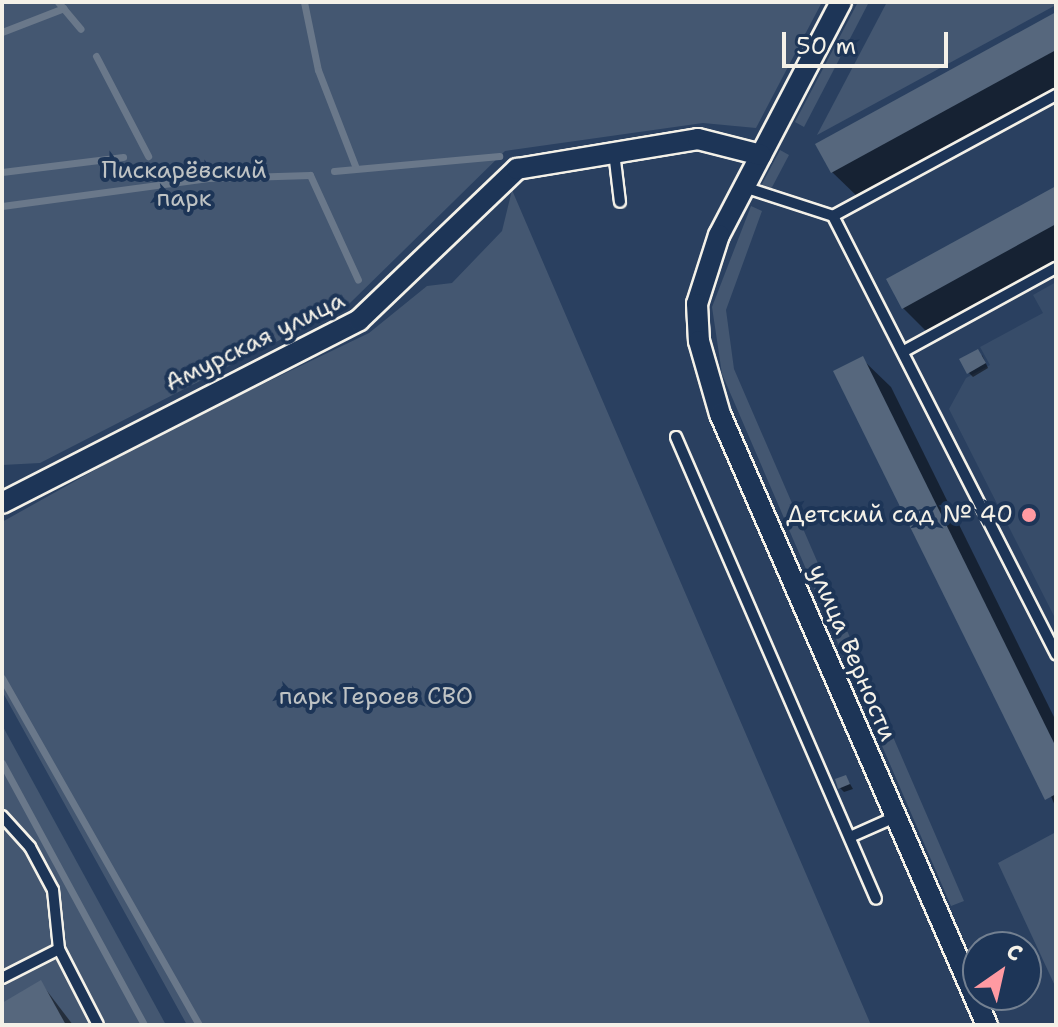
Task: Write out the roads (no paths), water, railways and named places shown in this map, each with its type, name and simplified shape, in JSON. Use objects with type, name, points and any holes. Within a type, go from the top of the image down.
[{"type":"street","name":"улица Верности","points":[[841,2],[744,187],[697,304],[706,377],[987,1025]]},
{"type":"street","points":[[614,150],[698,139],[761,155]]},
{"type":"street","name":"Амурская улица","points":[[2,503],[359,320],[396,292],[496,182],[529,165],[614,150]]},
{"type":"lane","points":[[833,216],[1056,95]]},
{"type":"lane","points":[[614,150],[620,202]]},
{"type":"lane","points":[[744,187],[833,216],[906,350],[1056,654]]},
{"type":"lane","points":[[906,350],[1056,268]]},
{"type":"lane","points":[[676,437],[876,899]]},
{"type":"lane","points":[[2,816],[30,847],[53,890],[59,949],[98,1025]]},
{"type":"lane","points":[[850,837],[895,817]]},
{"type":"lane","points":[[2,978],[59,949]]},
{"type":"waterway","points":[[58,2],[81,29]]},
{"type":"waterway","points":[[304,2],[318,70],[356,168]]},
{"type":"waterway","points":[[2,32],[64,8]]},
{"type":"waterway","points":[[96,56],[148,156]]},
{"type":"waterway","points":[[334,171],[499,156]]},
{"type":"waterway","points":[[2,172],[123,157]]},
{"type":"waterway","points":[[2,206],[208,178],[310,175],[358,280]]},
{"type":"waterway","points":[[2,678],[199,1025]]},
{"type":"waterway","points":[[2,763],[144,1025]]},
{"type":"place","name":"Детский сад № 40","points":[[1029,515]]},
{"type":"park label","name":"Пискарёвский парк","points":[[184,185]]},
{"type":"park label","name":"парк Героев СВО","points":[[376,697]]}]
